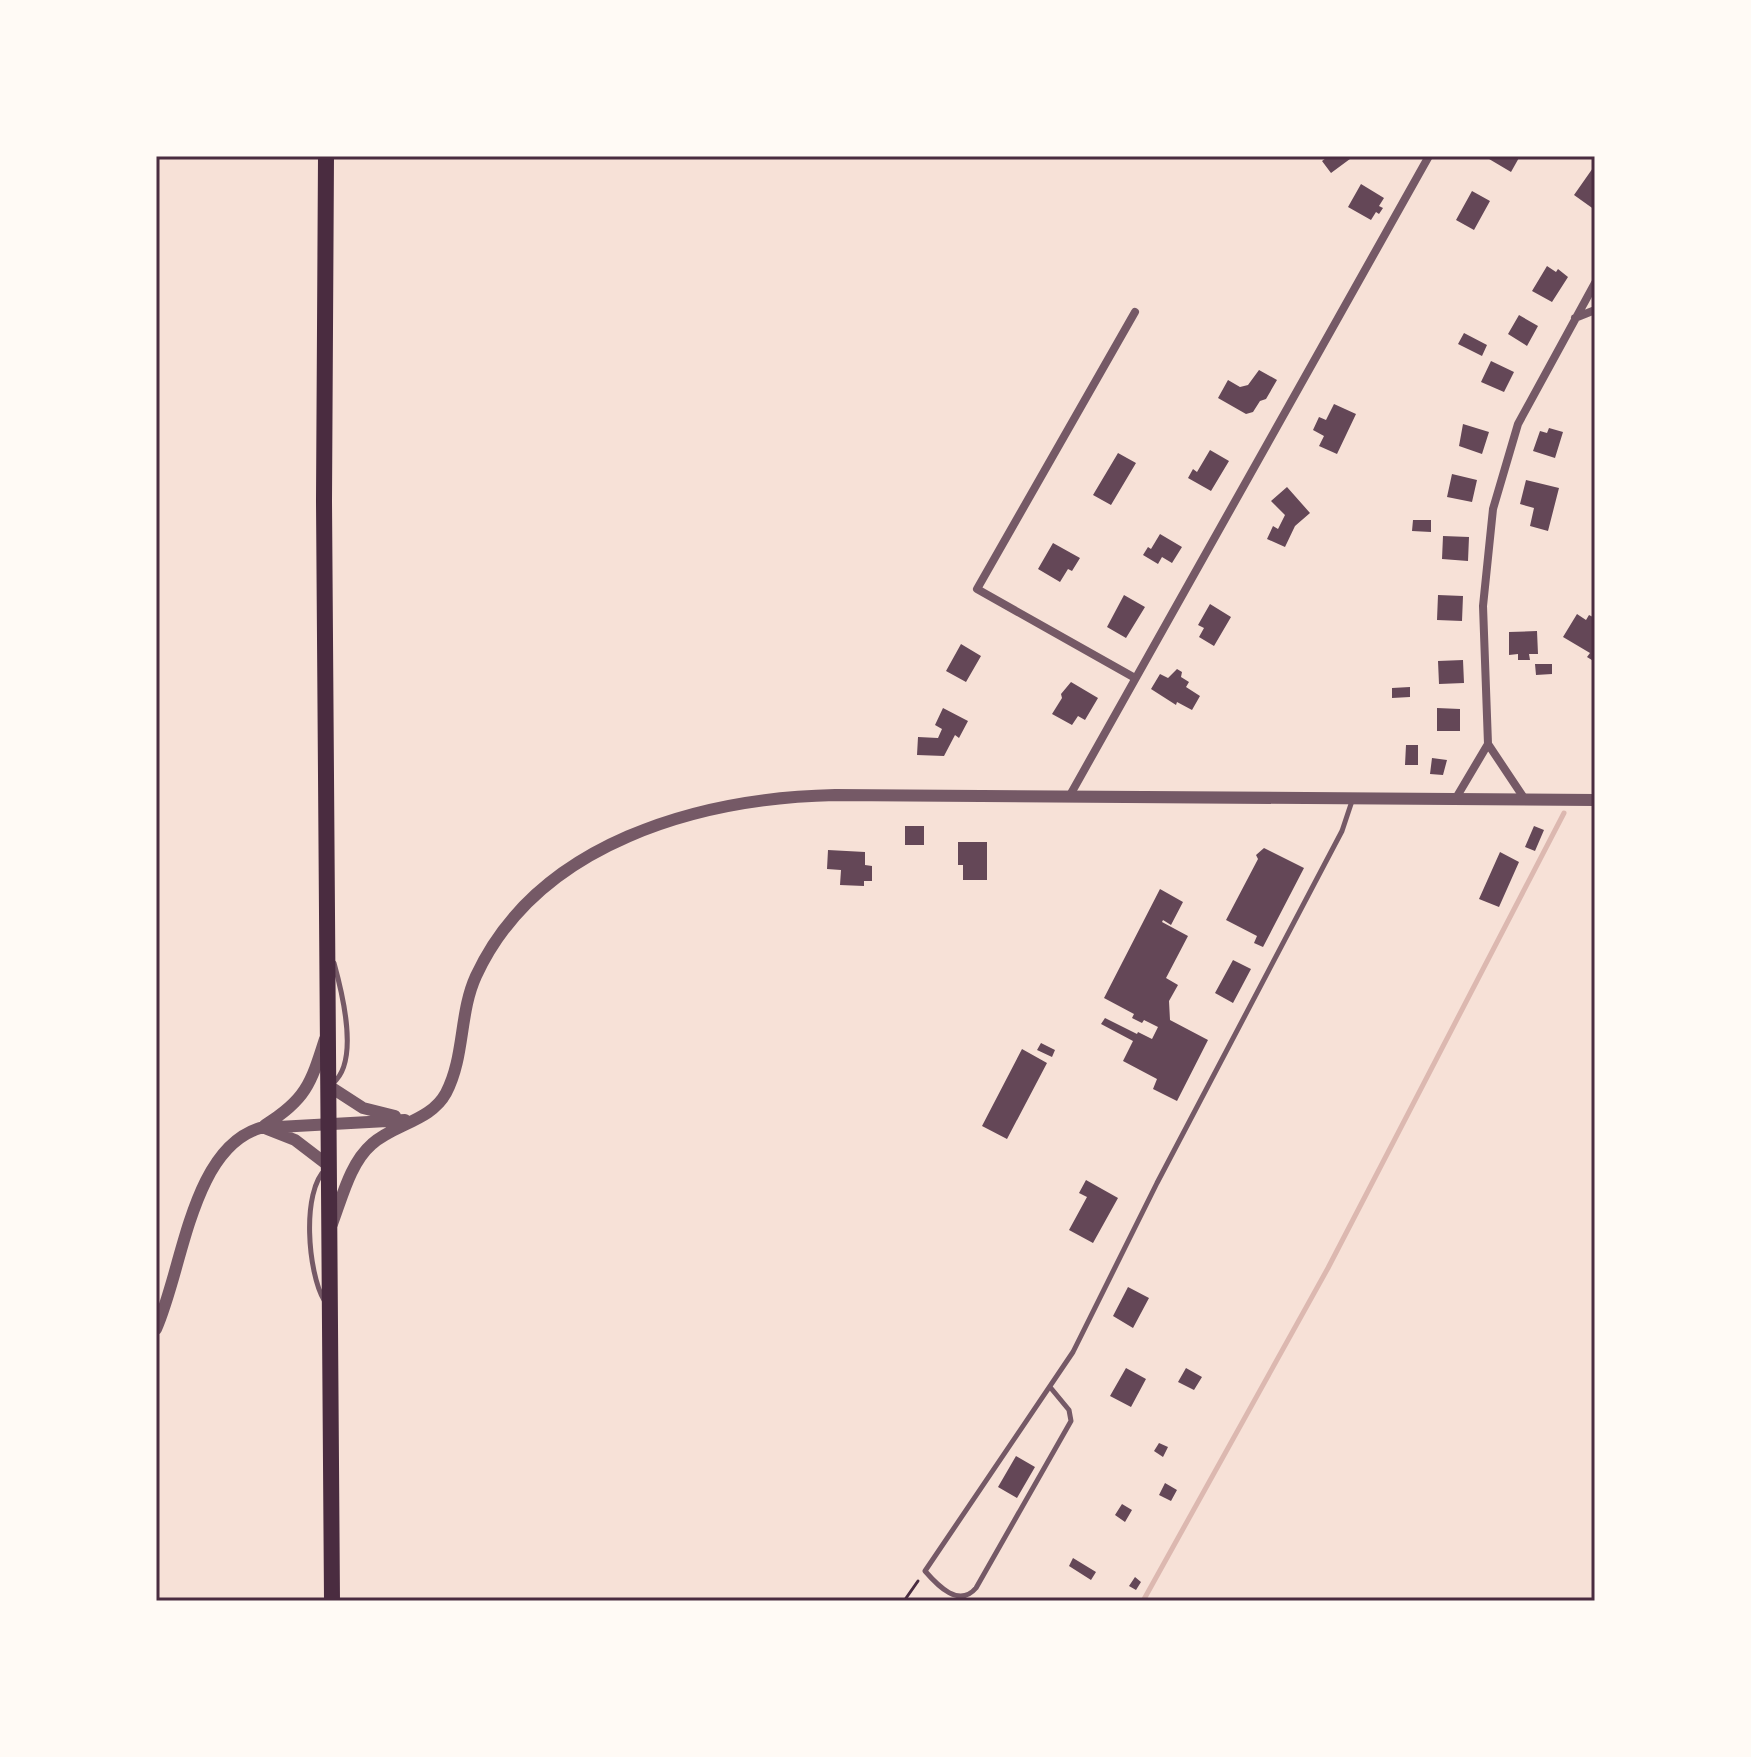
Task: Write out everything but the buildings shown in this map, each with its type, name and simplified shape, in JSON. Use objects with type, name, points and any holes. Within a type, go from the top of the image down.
[{"type":"main road","points":[[326,156],[324,501],[332,1601]]},
{"type":"street","points":[[1069,797],[1429,156]]},
{"type":"street","points":[[1524,798],[1488,744],[1483,606],[1493,509],[1518,424],[1595,283]]},
{"type":"street","points":[[1575,318],[1595,310]]},
{"type":"street","points":[[1135,312],[977,589],[1135,678]]},
{"type":"street","points":[[1456,798],[1488,744]]},
{"type":"street","points":[[330,1231],[351,1174],[364,1152],[379,1138],[430,1112],[445,1095],[456,1065],[474,980],[491,949],[519,913],[585,859],[668,820],[756,799],[865,794],[1595,800]]},
{"type":"street","points":[[156,1329],[210,1169],[230,1144],[260,1128],[299,1099],[312,1078],[328,1028]]},
{"type":"street","points":[[329,1086],[373,1112],[418,1118]]},
{"type":"street","points":[[260,1128],[377,1123],[418,1118]]},
{"type":"street","points":[[260,1128],[295,1140],[329,1166]]},
{"type":"lane","points":[[1050,1387],[1069,1410],[1071,1421],[976,1588],[970,1594],[954,1595],[940,1587],[925,1571],[1073,1352],[1144,1207],[1342,831],[1353,799]]},
{"type":"lane","points":[[328,944],[346,1007],[345,1062],[339,1078],[329,1086]]},
{"type":"lane","points":[[329,1166],[319,1175],[312,1191],[311,1253],[319,1293],[330,1312]]},
{"type":"path","points":[[904,1601],[925,1571]]},
{"type":"waterway","points":[[1143,1601],[1328,1268],[1564,813]]}]
